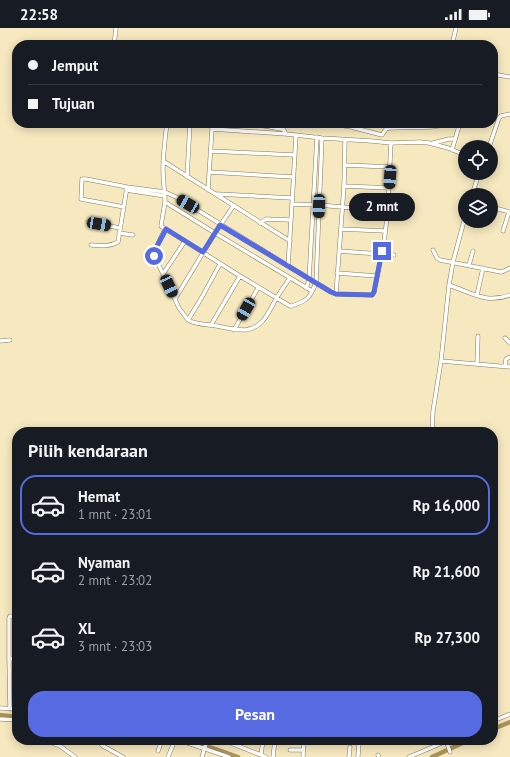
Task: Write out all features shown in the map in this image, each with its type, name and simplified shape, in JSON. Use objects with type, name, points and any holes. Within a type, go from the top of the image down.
[{"type":"street","points":[[115,40],[116,28]]},
{"type":"street","points":[[453,40],[456,28]]},
{"type":"street","points":[[498,75],[510,77]]},
{"type":"street","points":[[498,121],[501,116],[510,114]]},
{"type":"street","points":[[166,128],[163,162],[165,202],[160,225],[161,227],[258,288],[290,306],[306,300],[310,296],[316,283],[322,138]]},
{"type":"street","points":[[187,177],[190,128]]},
{"type":"street","points":[[276,128],[283,129],[286,134]]},
{"type":"street","points":[[355,128],[382,135]]},
{"type":"street","points":[[380,142],[382,135],[387,128]]},
{"type":"street","points":[[452,150],[458,128]]},
{"type":"street","points":[[491,140],[495,128]]},
{"type":"street","points":[[208,190],[212,129],[391,143],[420,142],[433,144],[458,152]]},
{"type":"street","points":[[288,266],[296,135]]},
{"type":"street","points":[[306,288],[309,280],[317,137]]},
{"type":"street","points":[[433,144],[449,138],[455,140]]},
{"type":"street","points":[[336,294],[344,186],[345,140]]},
{"type":"street","points":[[124,207],[82,199],[82,180],[86,179],[127,189],[165,194],[191,206],[309,280],[331,292],[336,294],[372,295],[378,276],[386,231],[391,143]]},
{"type":"street","points":[[211,151],[294,155]]},
{"type":"street","points":[[163,162],[290,241]]},
{"type":"street","points":[[345,165],[390,166]]},
{"type":"street","points":[[209,172],[293,177]]},
{"type":"street","points":[[344,186],[389,188]]},
{"type":"street","points":[[91,245],[105,246],[117,243],[127,189]]},
{"type":"street","points":[[215,194],[292,198]]},
{"type":"street","points":[[165,202],[312,292]]},
{"type":"street","points":[[292,204],[387,211]]},
{"type":"street","points":[[175,299],[203,252],[234,205]]},
{"type":"street","points":[[498,209],[509,212],[503,231]]},
{"type":"street","points":[[260,223],[266,219],[291,220]]},
{"type":"street","points":[[88,222],[120,228]]},
{"type":"street","points":[[432,427],[449,287],[453,262],[462,228]]},
{"type":"street","points":[[166,229],[154,256],[179,308],[188,320],[196,323],[234,330],[248,329],[263,321],[290,278]]},
{"type":"street","points":[[341,229],[386,231]]},
{"type":"street","points":[[119,233],[133,235]]},
{"type":"street","points":[[163,274],[185,241]]},
{"type":"street","points":[[433,250],[437,258],[440,260],[501,272],[510,268]]},
{"type":"street","points":[[340,251],[394,255]]},
{"type":"street","points":[[469,265],[473,251]]},
{"type":"street","points":[[188,320],[220,264]]},
{"type":"street","points":[[477,295],[483,268]]},
{"type":"street","points":[[337,273],[378,276]]},
{"type":"street","points":[[211,325],[240,276]]},
{"type":"street","points":[[449,287],[493,299],[510,295]]},
{"type":"street","points":[[234,330],[258,288]]},
{"type":"street","points":[[477,364],[478,336]]},
{"type":"street","points":[[505,338],[510,343]]},
{"type":"street","points":[[0,341],[10,340]]},
{"type":"street","points":[[505,366],[506,359],[510,357]]},
{"type":"street","points":[[440,361],[510,367]]},
{"type":"street","points":[[0,708],[10,708],[9,618],[10,616],[12,616]]},
{"type":"street","points":[[498,720],[510,714]]},
{"type":"street","points":[[0,719],[12,720]]},
{"type":"street","points":[[57,745],[75,757]]},
{"type":"street","points":[[102,745],[123,757]]},
{"type":"street","points":[[158,751],[160,745]]},
{"type":"street","points":[[168,757],[173,745]]},
{"type":"street","points":[[195,745],[229,757]]},
{"type":"street","points":[[202,757],[206,745]]},
{"type":"street","points":[[235,745],[266,757]]},
{"type":"street","points":[[261,755],[262,745]]},
{"type":"street","points":[[273,757],[274,745]]},
{"type":"street","points":[[303,757],[304,745]]},
{"type":"street","points":[[358,756],[359,745]]},
{"type":"street","points":[[409,757],[438,745]]},
{"type":"street","points":[[448,745],[450,751]]},
{"type":"street","points":[[349,757],[350,747]]},
{"type":"street","points":[[290,750],[303,750]]},
{"type":"waterway","points":[[0,715],[12,716]]},
{"type":"waterway","points":[[498,727],[510,722]]},
{"type":"waterway","points":[[204,745],[238,757]]},
{"type":"waterway","points":[[432,757],[458,745]]},
{"type":"route","points":[[154,256],[154,252],[166,229],[203,252],[220,225],[331,292],[336,294],[372,295],[374,292],[382,251]]}]
